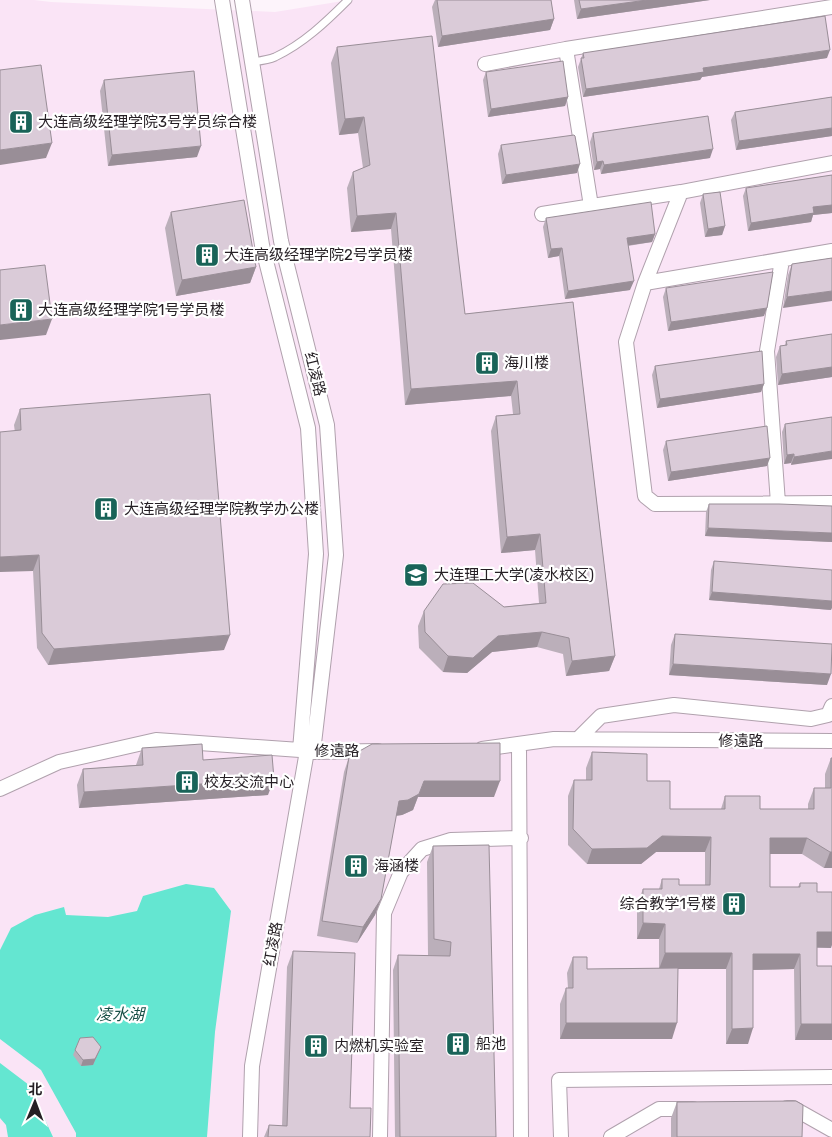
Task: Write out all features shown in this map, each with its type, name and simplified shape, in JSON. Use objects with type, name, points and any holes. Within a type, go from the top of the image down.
[{"type":"street","name":"红凌路","points":[[222,0],[262,245],[308,428],[316,554],[307,751]]},
{"type":"street","name":"红凌路","points":[[242,0],[281,241],[327,425],[336,555],[307,751],[252,1066],[250,1137]]},
{"type":"street","points":[[485,64],[566,49],[832,7]]},
{"type":"street","points":[[566,49],[591,206]]},
{"type":"street","points":[[542,214],[681,192],[832,163]]},
{"type":"street","points":[[681,192],[645,283],[626,342],[645,496],[655,504],[832,503]]},
{"type":"street","points":[[645,283],[832,251]]},
{"type":"street","points":[[778,503],[768,351],[782,260]]},
{"type":"street","points":[[578,739],[602,716],[674,705],[811,719],[828,715],[832,706]]},
{"type":"street","name":"修遠路","points":[[469,749],[519,745],[554,739],[832,741]]},
{"type":"street","name":"修遠路","points":[[0,789],[59,762],[156,740],[307,751],[391,751]]},
{"type":"street","points":[[519,745],[521,838],[521,1137]]},
{"type":"street","points":[[380,1137],[384,913],[401,872],[422,849],[451,840],[521,838]]},
{"type":"street","points":[[561,1137],[559,1080],[832,1077]]},
{"type":"street","points":[[774,1108],[793,1108],[832,1130]]},
{"type":"street","points":[[611,1137],[659,1110],[707,1109]]},
{"type":"lane","points":[[252,62],[273,58],[300,42],[326,22],[348,0]]},
{"type":"shaded area","name":"大连理工大学(凌水校区)","points":[[0,0],[275,12],[349,0],[832,0],[832,1137],[0,1137]]},
{"type":"water","name":"凌水湖","points":[[186,884],[214,888],[231,911],[215,1032],[207,1137],[76,1137],[76,1133],[41,1070],[0,1039],[0,950],[11,928],[35,915],[64,907],[66,915],[108,917],[137,911],[143,896]]},
{"type":"water","points":[[0,1063],[29,1085],[53,1137],[8,1137],[6,1125],[0,1118]]},
{"type":"building","points":[[437,0],[551,0],[554,19],[442,36]]},
{"type":"building","points":[[579,0],[647,0],[581,9]]},
{"type":"building","points":[[825,16],[830,50],[703,68],[704,72],[586,89],[581,58],[584,58],[583,53]]},
{"type":"building","name":"海川楼","points":[[432,36],[465,314],[573,302],[615,656],[572,661],[569,638],[542,632],[498,636],[473,658],[448,656],[425,632],[424,611],[443,584],[473,583],[504,607],[546,603],[540,534],[507,537],[496,416],[520,414],[517,381],[411,389],[396,213],[357,216],[353,172],[370,165],[364,117],[345,119],[337,47]]},
{"type":"building","points":[[563,61],[568,97],[491,109],[486,72]]},
{"type":"building","name":"大连高级经理学院3号学员综合楼","points":[[41,65],[52,143],[0,150],[0,70]]},
{"type":"building","points":[[194,71],[201,146],[112,155],[104,80]]},
{"type":"building","points":[[832,97],[832,128],[739,141],[735,112]]},
{"type":"building","points":[[708,116],[713,149],[604,165],[603,161],[597,162],[593,133]]},
{"type":"building","points":[[574,135],[580,164],[506,175],[501,145]]},
{"type":"building","points":[[832,175],[832,205],[813,207],[814,213],[751,223],[746,188]]},
{"type":"building","points":[[720,192],[725,226],[708,229],[703,194]]},
{"type":"building","name":"大连高级经理学院2号学员楼","points":[[244,200],[256,267],[182,280],[171,212]]},
{"type":"building","points":[[651,202],[655,234],[627,238],[634,281],[568,291],[562,248],[551,249],[546,218]]},
{"type":"building","points":[[832,258],[832,291],[787,297],[792,264]]},
{"type":"building","name":"大连高级经理学院1号学员楼","points":[[45,265],[52,319],[0,325],[0,270]]},
{"type":"building","points":[[773,272],[767,308],[671,322],[666,288]]},
{"type":"building","points":[[832,334],[832,367],[782,374],[780,346],[787,345],[786,341]]},
{"type":"building","points":[[762,351],[764,384],[660,399],[655,366]]},
{"type":"building","name":"大连高级经理学院教学办公楼","points":[[210,394],[230,635],[54,649],[42,633],[39,555],[0,557],[0,432],[21,430],[20,409]]},
{"type":"building","points":[[832,417],[832,451],[794,457],[794,454],[787,455],[785,424]]},
{"type":"building","points":[[767,426],[770,458],[671,472],[666,441]]},
{"type":"building","points":[[709,504],[832,506],[832,533],[708,528]]},
{"type":"building","points":[[714,561],[832,570],[832,601],[712,592]]},
{"type":"building","points":[[675,634],[832,644],[831,674],[673,664]]},
{"type":"building","name":"海涵楼","points":[[500,743],[500,781],[424,781],[419,794],[408,800],[399,801],[381,899],[363,927],[322,921],[349,757],[372,744]]},
{"type":"building","points":[[202,744],[203,760],[272,755],[274,779],[84,792],[83,769],[143,765],[142,748]]},
{"type":"building","name":"综合教学1号楼","points":[[592,752],[647,754],[647,781],[670,781],[670,809],[725,809],[725,796],[760,796],[760,809],[814,809],[814,788],[831,788],[832,758],[832,852],[807,838],[770,838],[770,887],[800,887],[800,883],[817,883],[817,892],[832,892],[832,932],[817,932],[817,966],[832,966],[832,1024],[801,1024],[800,954],[753,954],[753,1028],[732,1029],[732,953],[665,953],[665,924],[643,923],[643,889],[662,889],[662,879],[679,879],[679,885],[710,885],[711,837],[662,836],[647,848],[592,849],[573,829],[574,780],[592,780]]},
{"type":"building","name":"船池","points":[[489,845],[496,1137],[400,1137],[398,955],[450,956],[451,942],[434,939],[433,846]]},
{"type":"building","name":"内燃机实验室","points":[[293,951],[355,953],[350,1108],[371,1108],[370,1137],[268,1137],[269,1125],[287,1126]]},
{"type":"building","points":[[573,957],[587,957],[587,969],[678,968],[677,1023],[566,1023],[566,988],[573,988]]},
{"type":"building","points":[[93,1037],[101,1047],[95,1059],[83,1060],[75,1050],[80,1038]]},
{"type":"building","points":[[796,1101],[803,1105],[802,1137],[677,1137],[677,1102]]},
{"type":"place","name":"大连高级经理学院3号学员综合楼","points":[[21,122]]},
{"type":"place","name":"大连高级经理学院2号学员楼","points":[[207,255]]},
{"type":"place","name":"大连高级经理学院1号学员楼","points":[[21,310]]},
{"type":"place","name":"海川楼","points":[[487,363]]},
{"type":"place","name":"大连高级经理学院教学办公楼","points":[[106,509]]},
{"type":"place","name":"大连理工大学(凌水校区)","points":[[416,575]]},
{"type":"place","name":"校友交流中心","points":[[187,782]]},
{"type":"place","name":"海涵楼","points":[[356,866]]},
{"type":"place","name":"综合教学1号楼","points":[[734,904]]},
{"type":"place","name":"船池","points":[[458,1044]]},
{"type":"place","name":"内燃机实验室","points":[[316,1046]]}]
